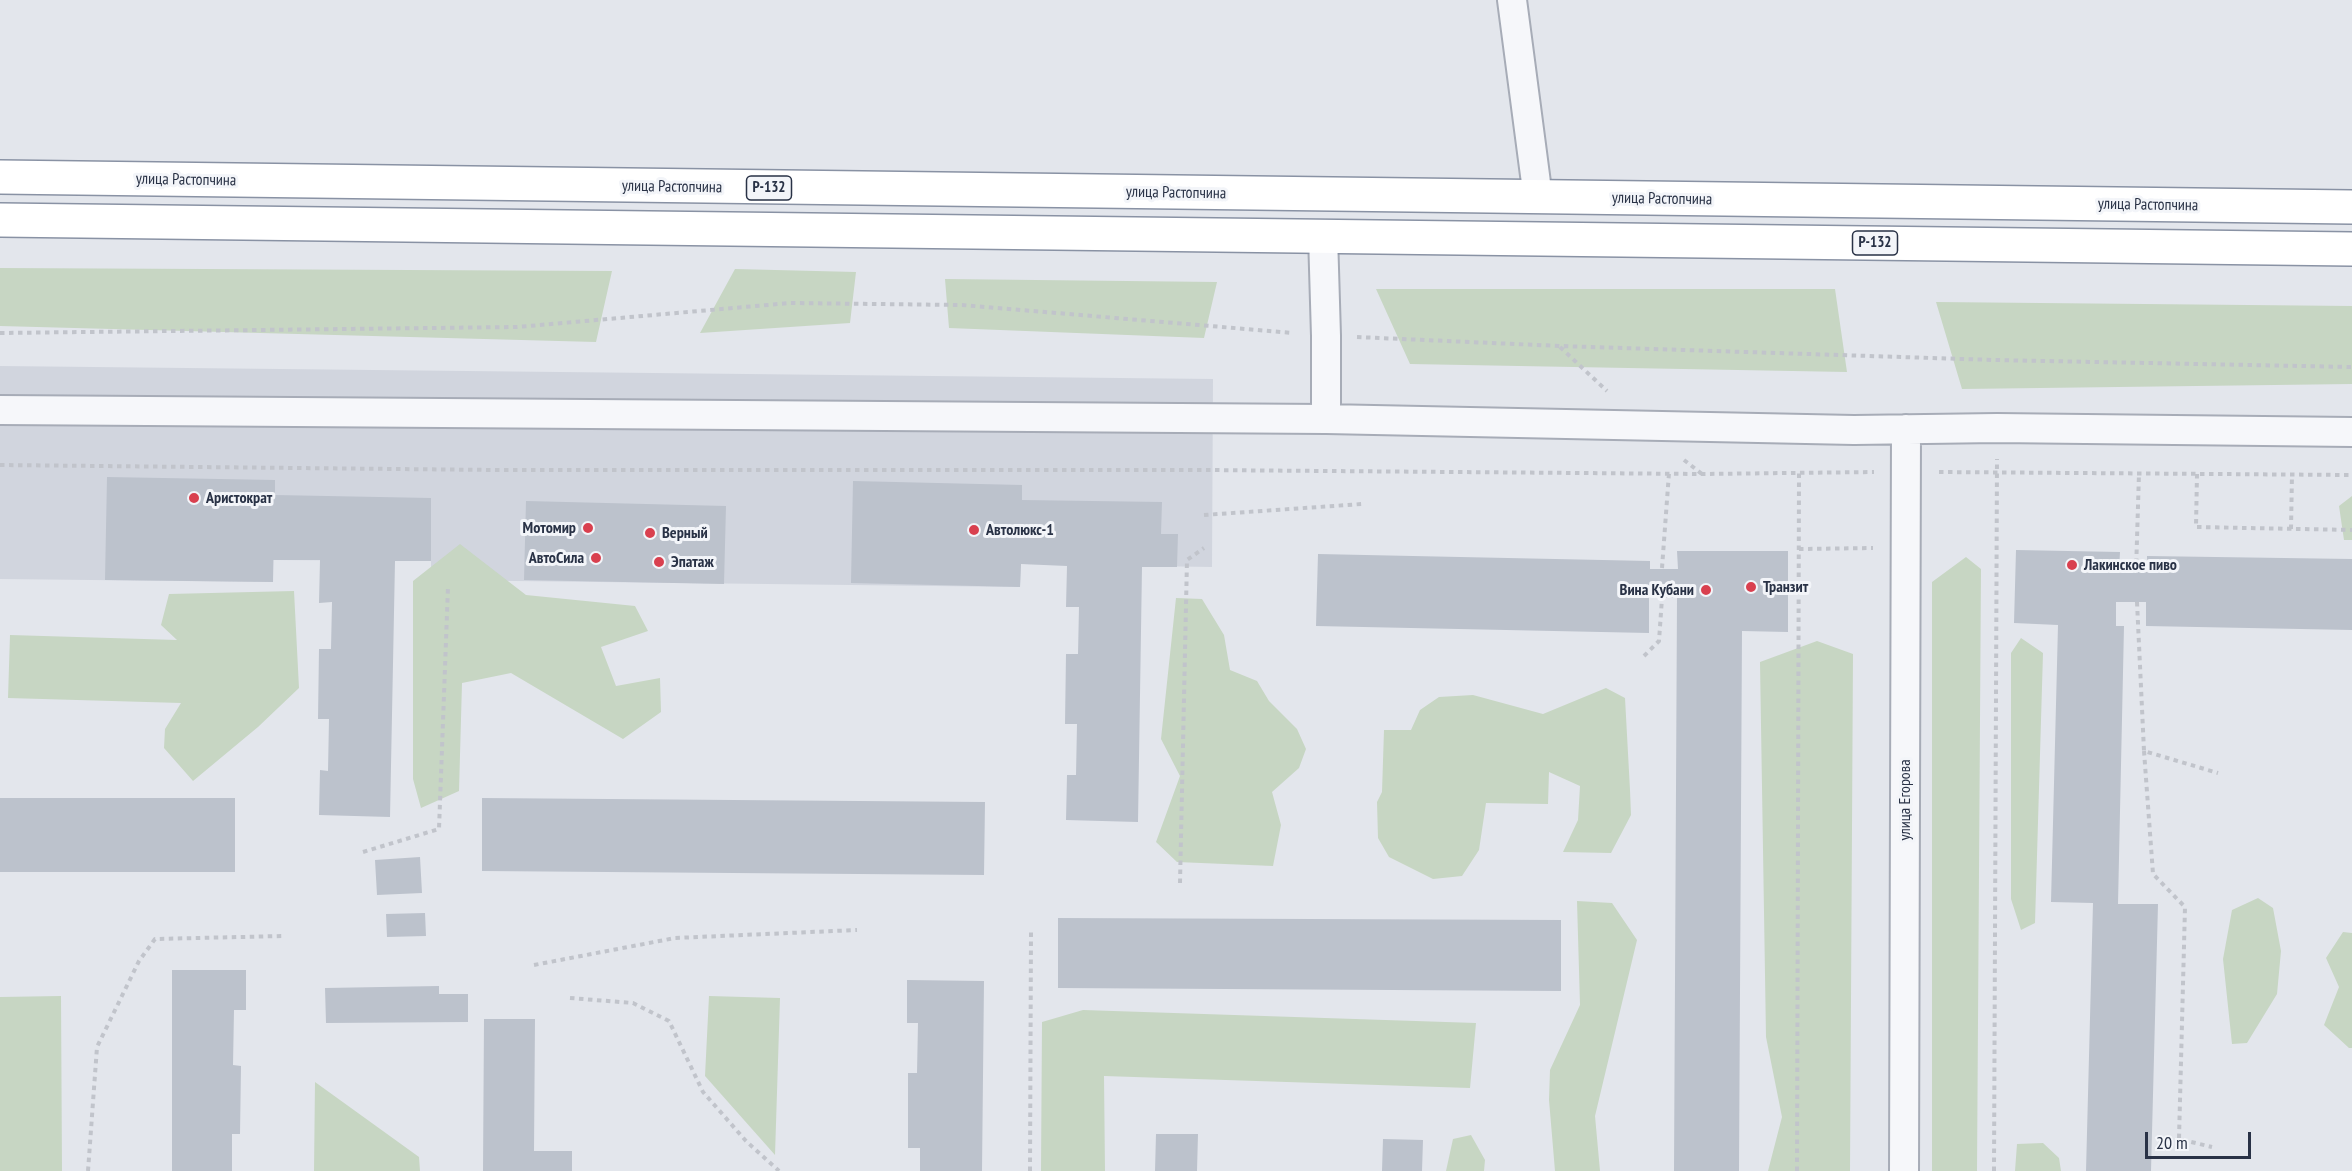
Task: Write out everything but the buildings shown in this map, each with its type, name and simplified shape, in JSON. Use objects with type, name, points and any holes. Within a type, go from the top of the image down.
[{"type":"highway","name":"улица Растопчина","points":[[0,177],[2352,207]]},
{"type":"highway","name":"Р-132","points":[[0,220],[2352,249]]},
{"type":"street","points":[[1512,0],[1538,198]]},
{"type":"street","points":[[1323,235],[1326,419]]},
{"type":"street","points":[[0,410],[1326,419],[1830,430],[1997,428],[2352,432]]},
{"type":"street","name":"улица Егорова","points":[[1904,1171],[1906,429]]},
{"type":"path","points":[[0,333],[518,327],[790,303],[962,305],[1326,336],[1935,358],[2352,367]]},
{"type":"path","points":[[1994,1171],[1997,428]]},
{"type":"path","points":[[0,465],[496,470],[1204,470],[1702,474],[1997,472],[2352,475]]},
{"type":"path","points":[[1662,568],[1669,472]]},
{"type":"path","points":[[1797,1171],[1798,472]]},
{"type":"path","points":[[2136,572],[2139,474]]},
{"type":"path","points":[[2197,474],[2196,527],[2352,530]]},
{"type":"path","points":[[2291,529],[2292,474]]},
{"type":"path","points":[[1204,515],[1362,504]]},
{"type":"path","points":[[1180,883],[1187,560],[1204,548]]},
{"type":"path","points":[[1799,549],[1906,548]]},
{"type":"path","points":[[363,852],[439,829],[448,587]]},
{"type":"path","points":[[1644,656],[1659,641],[1662,598]]},
{"type":"path","points":[[2137,602],[2152,874],[2185,907],[2179,1139],[2212,1147]]},
{"type":"path","points":[[2144,751],[2218,773]]},
{"type":"path","points":[[534,965],[675,938],[857,930]]},
{"type":"path","points":[[1030,1171],[1031,932]]},
{"type":"path","points":[[88,1171],[97,1047],[139,961],[155,939],[283,936]]},
{"type":"path","points":[[570,998],[633,1004],[669,1021],[703,1092],[747,1141],[779,1171]]},
{"type":"shaded area","points":[[0,366],[1213,379],[1212,567],[1021,564],[1020,587],[431,580],[431,561],[274,560],[273,582],[0,579]]},
{"type":"green space","points":[[0,268],[612,271],[596,342],[0,326]]},
{"type":"green space","points":[[735,269],[856,272],[850,323],[700,333]]},
{"type":"green space","points":[[945,279],[1217,282],[1204,338],[949,328]]},
{"type":"green space","points":[[1376,289],[1835,289],[1847,372],[1410,364]]},
{"type":"green space","points":[[1936,302],[2352,306],[2352,384],[1962,389]]},
{"type":"green space","points":[[2352,496],[2352,540],[2344,540],[2339,506]]},
{"type":"green space","points":[[460,544],[526,595],[635,606],[648,631],[601,647],[616,686],[660,678],[661,712],[623,739],[511,673],[462,683],[459,791],[421,808],[413,779],[413,581]]},
{"type":"green space","points":[[1966,557],[1981,569],[1977,1171],[1932,1171],[1932,582]]},
{"type":"green space","points":[[294,591],[299,688],[258,727],[193,781],[164,748],[165,729],[181,703],[8,698],[10,635],[177,640],[161,625],[169,594]]},
{"type":"green space","points":[[1176,598],[1202,599],[1224,635],[1230,670],[1257,681],[1269,701],[1297,729],[1306,749],[1299,768],[1272,792],[1281,825],[1273,866],[1177,862],[1156,842],[1180,776],[1161,739]]},
{"type":"green space","points":[[2021,638],[2043,653],[2035,923],[2021,930],[2011,899],[2011,653]]},
{"type":"green space","points":[[1817,641],[1853,654],[1850,1171],[1768,1171],[1782,1117],[1766,1037],[1760,662]]},
{"type":"green space","points":[[1606,688],[1625,698],[1631,815],[1611,853],[1563,852],[1578,820],[1580,786],[1549,772],[1548,804],[1486,803],[1479,850],[1462,876],[1433,879],[1389,857],[1378,838],[1377,802],[1382,792],[1384,730],[1411,730],[1420,710],[1439,697],[1473,695],[1543,714]]},
{"type":"green space","points":[[2258,898],[2273,908],[2281,951],[2277,994],[2247,1043],[2232,1044],[2223,959],[2232,910]]},
{"type":"green space","points":[[1577,901],[1612,903],[1637,940],[1595,1116],[1600,1171],[1555,1171],[1549,1100],[1550,1070],[1580,1005]]},
{"type":"green space","points":[[2343,932],[2352,933],[2352,1048],[2349,1048],[2324,1025],[2339,987],[2326,958]]},
{"type":"green space","points":[[61,996],[62,1171],[0,1171],[0,997]]},
{"type":"green space","points":[[709,996],[780,998],[775,1155],[705,1076]]},
{"type":"green space","points":[[1083,1010],[1476,1023],[1470,1088],[1104,1076],[1105,1171],[1041,1171],[1042,1022]]},
{"type":"green space","points":[[315,1082],[419,1157],[420,1171],[314,1171]]},
{"type":"green space","points":[[1471,1135],[1485,1160],[1484,1171],[1446,1171],[1453,1139]]},
{"type":"green space","points":[[2043,1143],[2059,1158],[2061,1171],[2015,1171],[2017,1144]]},
{"type":"place","name":"Аристократ","points":[[194,498]]},
{"type":"place","name":"Мотомир","points":[[588,528]]},
{"type":"place","name":"Автолюкс-1","points":[[974,530]]},
{"type":"place","name":"Верный","points":[[650,533]]},
{"type":"place","name":"АвтоСила","points":[[596,558]]},
{"type":"place","name":"Эпатаж","points":[[659,562]]},
{"type":"place","name":"Лакинское пиво","points":[[2072,565]]},
{"type":"place","name":"Транзит","points":[[1751,587]]},
{"type":"place","name":"Вина Кубани","points":[[1706,590]]}]
